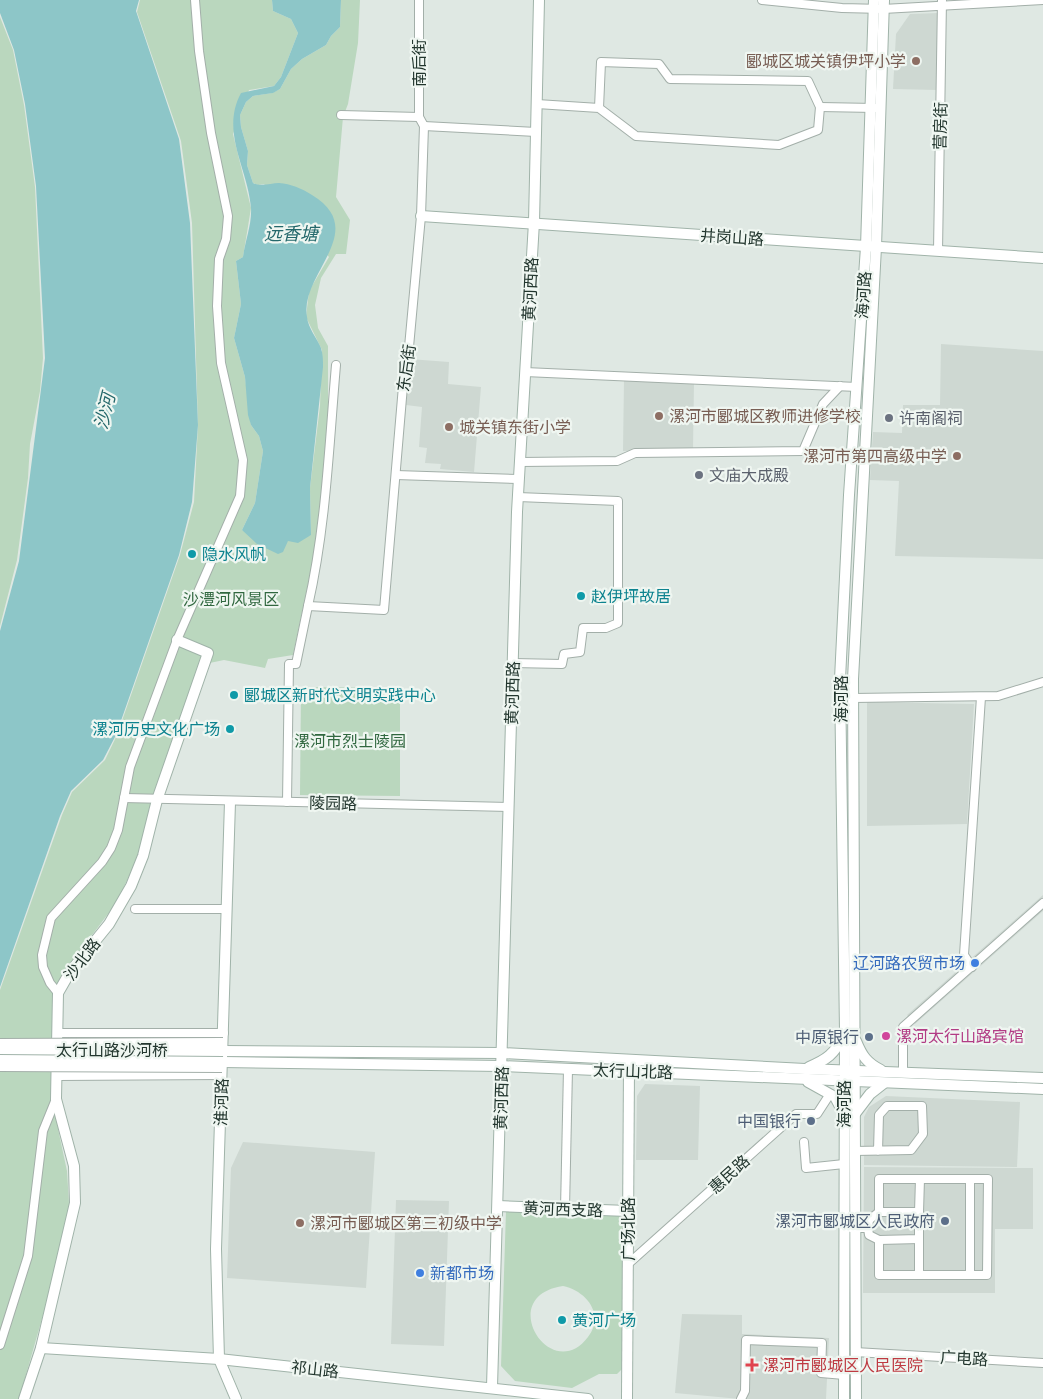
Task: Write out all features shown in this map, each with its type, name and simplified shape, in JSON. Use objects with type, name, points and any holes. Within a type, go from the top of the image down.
[{"type":"street","points":[[58,993],[50,983],[43,967],[42,955],[51,918],[102,862],[111,848],[118,830],[130,767],[177,640],[240,496],[243,460],[221,363],[217,306],[219,259],[226,239],[228,216],[211,134],[199,51],[195,0]]},
{"type":"street","name":"南后街","points":[[419,0],[419,117],[424,126]]},
{"type":"street","name":"黄河西路","points":[[492,1387],[518,497],[534,222],[540,0]]},
{"type":"street","points":[[762,0],[879,4],[1043,0]]},
{"type":"street","name":"营房街","points":[[938,252],[942,3]]},
{"type":"street","name":"海河路","points":[[856,1399],[849,1228],[844,1164],[849,1115],[852,698],[879,4]]},
{"type":"street","points":[[537,104],[599,108],[636,136],[779,145],[818,130],[820,107],[808,81],[670,79],[659,64],[601,62],[599,108]]},
{"type":"street","points":[[820,107],[875,108]]},
{"type":"street","points":[[341,115],[419,117]]},
{"type":"street","points":[[424,126],[536,132]]},
{"type":"street","name":"东后街","points":[[308,606],[384,610],[421,216],[424,126]]},
{"type":"street","name":"井岗山路","points":[[421,216],[534,222],[1043,258]]},
{"type":"street","name":"海河路","points":[[849,1033],[840,680],[857,387],[871,247]]},
{"type":"street","points":[[287,802],[289,664],[296,664],[318,559],[336,365]]},
{"type":"street","points":[[525,372],[857,387]]},
{"type":"street","points":[[520,462],[617,461],[635,453],[803,451],[823,404],[840,386]]},
{"type":"street","points":[[396,475],[519,479]]},
{"type":"street","points":[[513,663],[562,664],[564,654],[580,652],[583,628],[606,628],[618,623],[618,501],[518,497]]},
{"type":"street","name":"沙北路","points":[[24,1399],[41,1348],[75,1204],[74,1166],[56,1099],[58,993],[70,972],[109,924],[131,886],[144,856],[157,800],[208,653],[177,640]]},
{"type":"street","points":[[852,698],[998,696],[1043,682]]},
{"type":"street","points":[[972,967],[964,955],[981,697]]},
{"type":"street","name":"陵园路","points":[[124,798],[230,802],[509,807]]},
{"type":"street","name":"淮河路","points":[[230,802],[216,1250],[218,1359],[236,1399]]},
{"type":"street","points":[[903,1072],[903,1027],[1043,903]]},
{"type":"street","points":[[135,909],[227,909]]},
{"type":"street","points":[[58,1033],[223,1042]]},
{"type":"street","points":[[805,1069],[826,1059],[837,1050],[849,1033],[868,1064],[884,1072]]},
{"type":"street","points":[[0,1043],[223,1042]]},
{"type":"street","name":"太行山北路","points":[[223,1042],[1043,1078]]},
{"type":"street","name":"太行山路沙河桥","points":[[0,1049],[223,1042]]},
{"type":"street","name":"太行山路沙河桥","points":[[0,1060],[222,1068]]},
{"type":"street","name":"广场北路","points":[[628,1399],[629,1060]]},
{"type":"street","name":"太行山北路","points":[[222,1068],[501,1066],[1043,1089]]},
{"type":"street","points":[[0,1067],[222,1068]]},
{"type":"street","points":[[57,1076],[222,1068]]},
{"type":"street","points":[[565,1209],[568,1069]]},
{"type":"street","points":[[802,1080],[830,1094],[849,1115],[884,1083]]},
{"type":"street","name":"惠民路","points":[[628,1264],[796,1114],[817,1114],[830,1094]]},
{"type":"street","points":[[0,1345],[28,1256],[43,1131],[56,1099]]},
{"type":"street","points":[[854,1151],[878,1151],[911,1150],[923,1134],[922,1106],[887,1106],[878,1115],[878,1151]]},
{"type":"street","name":"海河路","points":[[844,1399],[849,1228],[854,1151],[849,1115]]},
{"type":"street","points":[[804,1142],[806,1168],[844,1164]]},
{"type":"street","points":[[879,1212],[880,1179],[988,1179],[987,1275],[880,1275],[879,1240]]},
{"type":"street","points":[[919,1275],[920,1179]]},
{"type":"street","points":[[970,1179],[970,1275]]},
{"type":"street","name":"黄河西支路","points":[[498,1206],[628,1211]]},
{"type":"street","points":[[919,1212],[879,1212],[868,1220],[869,1235],[879,1240],[919,1239]]},
{"type":"street","points":[[849,1228],[868,1228]]},
{"type":"street","points":[[741,1399],[745,1391],[746,1340],[822,1343],[821,1373],[844,1375]]},
{"type":"street","name":"祁山路","points":[[41,1348],[218,1359],[492,1387],[588,1399]]},
{"type":"street","name":"广电路","points":[[855,1352],[1043,1363]]},
{"type":"shaded area","name":"郾城区城关镇伊坪小学","points":[[938,13],[937,90],[893,89],[896,34],[910,14]]},
{"type":"shaded area","name":"漯河市第四高级中学","points":[[941,344],[1043,351],[1043,559],[895,556],[899,481],[870,480],[873,432],[902,433],[903,405],[940,405]]},
{"type":"shaded area","name":"城关镇东街小学","points":[[409,359],[449,362],[448,384],[481,387],[474,472],[440,469],[441,464],[425,463],[427,448],[419,447],[422,407],[406,405]]},
{"type":"shaded area","name":"漯河市郾城区教师进修学校","points":[[624,379],[694,382],[693,450],[623,451]]},
{"type":"shaded area","points":[[867,702],[974,704],[967,824],[867,826]]},
{"type":"shaded area","name":"辽河路农贸市场","points":[[1043,895],[1043,911],[915,1024],[907,1015]]},
{"type":"shaded area","points":[[645,1084],[700,1086],[698,1160],[636,1160],[637,1096]]},
{"type":"shaded area","points":[[886,1096],[1020,1102],[1017,1167],[864,1165],[864,1117],[869,1107]]},
{"type":"shaded area","name":"漯河市郾城区第三初级中学","points":[[243,1142],[375,1152],[366,1288],[227,1278],[231,1168]]},
{"type":"shaded area","name":"漯河市郾城区人民政府","points":[[864,1167],[1033,1168],[1033,1229],[995,1229],[995,1293],[863,1293]]},
{"type":"shaded area","name":"新都市场","points":[[396,1200],[449,1201],[444,1346],[391,1344]]},
{"type":"shaded area","name":"漯河市郾城区人民医院","points":[[682,1314],[742,1315],[742,1334],[829,1338],[826,1399],[740,1399],[675,1393]]},
{"type":"green space","name":"沙澧河风景区","points":[[140,0],[272,0],[273,11],[291,19],[298,33],[281,77],[274,86],[249,90],[233,134],[251,208],[243,257],[236,261],[241,304],[234,338],[245,377],[251,425],[259,436],[263,451],[255,503],[242,530],[285,545],[288,540],[311,535],[310,488],[320,406],[322,350],[306,317],[309,291],[329,257],[264,184],[258,185],[253,183],[247,165],[248,151],[241,127],[240,115],[246,102],[253,96],[272,93],[280,89],[291,69],[302,59],[326,45],[331,36],[340,27],[341,0],[360,0],[358,43],[348,104],[343,117],[336,197],[350,220],[346,254],[336,254],[321,278],[315,305],[318,328],[328,346],[328,420],[319,531],[293,655],[268,659],[265,668],[224,660],[200,665],[139,854],[117,902],[61,976],[53,995],[53,1055],[58,1129],[67,1171],[68,1228],[19,1399],[0,1399],[0,990],[62,815],[72,792],[105,760],[117,735],[180,555],[194,502],[198,425],[192,223],[181,141],[137,12]]},
{"type":"green space","points":[[0,17],[13,50],[24,105],[35,187],[43,358],[40,391],[30,444],[28,478],[17,560],[0,626]]},
{"type":"green space","name":"漯河市烈士陵园","points":[[301,687],[400,688],[400,796],[300,795]]},
{"type":"green space","points":[[506,1211],[623,1216],[622,1369],[617,1374],[599,1374],[572,1388],[515,1381],[501,1366]],"holes":[[[563,1286],[572,1289],[591,1305],[595,1320],[593,1329],[588,1337],[573,1349],[559,1351],[546,1345],[536,1334],[531,1319],[533,1305],[543,1293]]]},
{"type":"water","name":"沙河","points":[[0,0],[139,0],[136,11],[179,139],[190,223],[198,425],[192,502],[179,555],[116,735],[103,760],[71,791],[60,816],[0,987],[0,631],[19,561],[45,358],[36,186],[25,104],[14,50],[0,13]]},
{"type":"water","name":"远香塘","points":[[272,0],[341,0],[340,27],[331,36],[326,45],[302,59],[291,69],[280,89],[273,93],[253,96],[246,102],[240,115],[241,127],[248,151],[247,165],[253,183],[292,185],[304,190],[328,209],[335,223],[334,238],[329,253],[307,301],[308,321],[323,355],[310,488],[311,535],[298,543],[288,541],[283,552],[278,554],[257,544],[242,530],[255,503],[263,451],[259,436],[251,425],[248,415],[245,377],[234,338],[241,304],[236,261],[243,257],[251,214],[249,193],[234,136],[235,107],[241,93],[274,86],[281,77],[298,33],[291,19],[273,11]]},
{"type":"place","name":"郾城区城关镇伊坪小学","points":[[916,61]]},
{"type":"place","name":"漯河市郾城区教师进修学校","points":[[659,416]]},
{"type":"place","name":"许南阁祠","points":[[889,418]]},
{"type":"place","name":"城关镇东街小学","points":[[449,427]]},
{"type":"place","name":"漯河市第四高级中学","points":[[957,456]]},
{"type":"place","name":"文庙大成殿","points":[[699,475]]},
{"type":"place","name":"隐水风帆","points":[[192,554]]},
{"type":"place","name":"赵伊坪故居","points":[[581,596]]},
{"type":"place","name":"郾城区新时代文明实践中心","points":[[234,695]]},
{"type":"place","name":"漯河历史文化广场","points":[[230,729]]},
{"type":"place","name":"辽河路农贸市场","points":[[975,963]]},
{"type":"place","name":"漯河太行山路宾馆","points":[[886,1036]]},
{"type":"place","name":"中原银行","points":[[869,1037]]},
{"type":"place","name":"中国银行","points":[[811,1121]]},
{"type":"place","name":"漯河市郾城区人民政府","points":[[945,1221]]},
{"type":"place","name":"漯河市郾城区第三初级中学","points":[[300,1223]]},
{"type":"place","name":"新都市场","points":[[420,1273]]},
{"type":"place","name":"黄河广场","points":[[562,1320]]},
{"type":"place","name":"漯河市郾城区人民医院","points":[[752,1365]]}]
